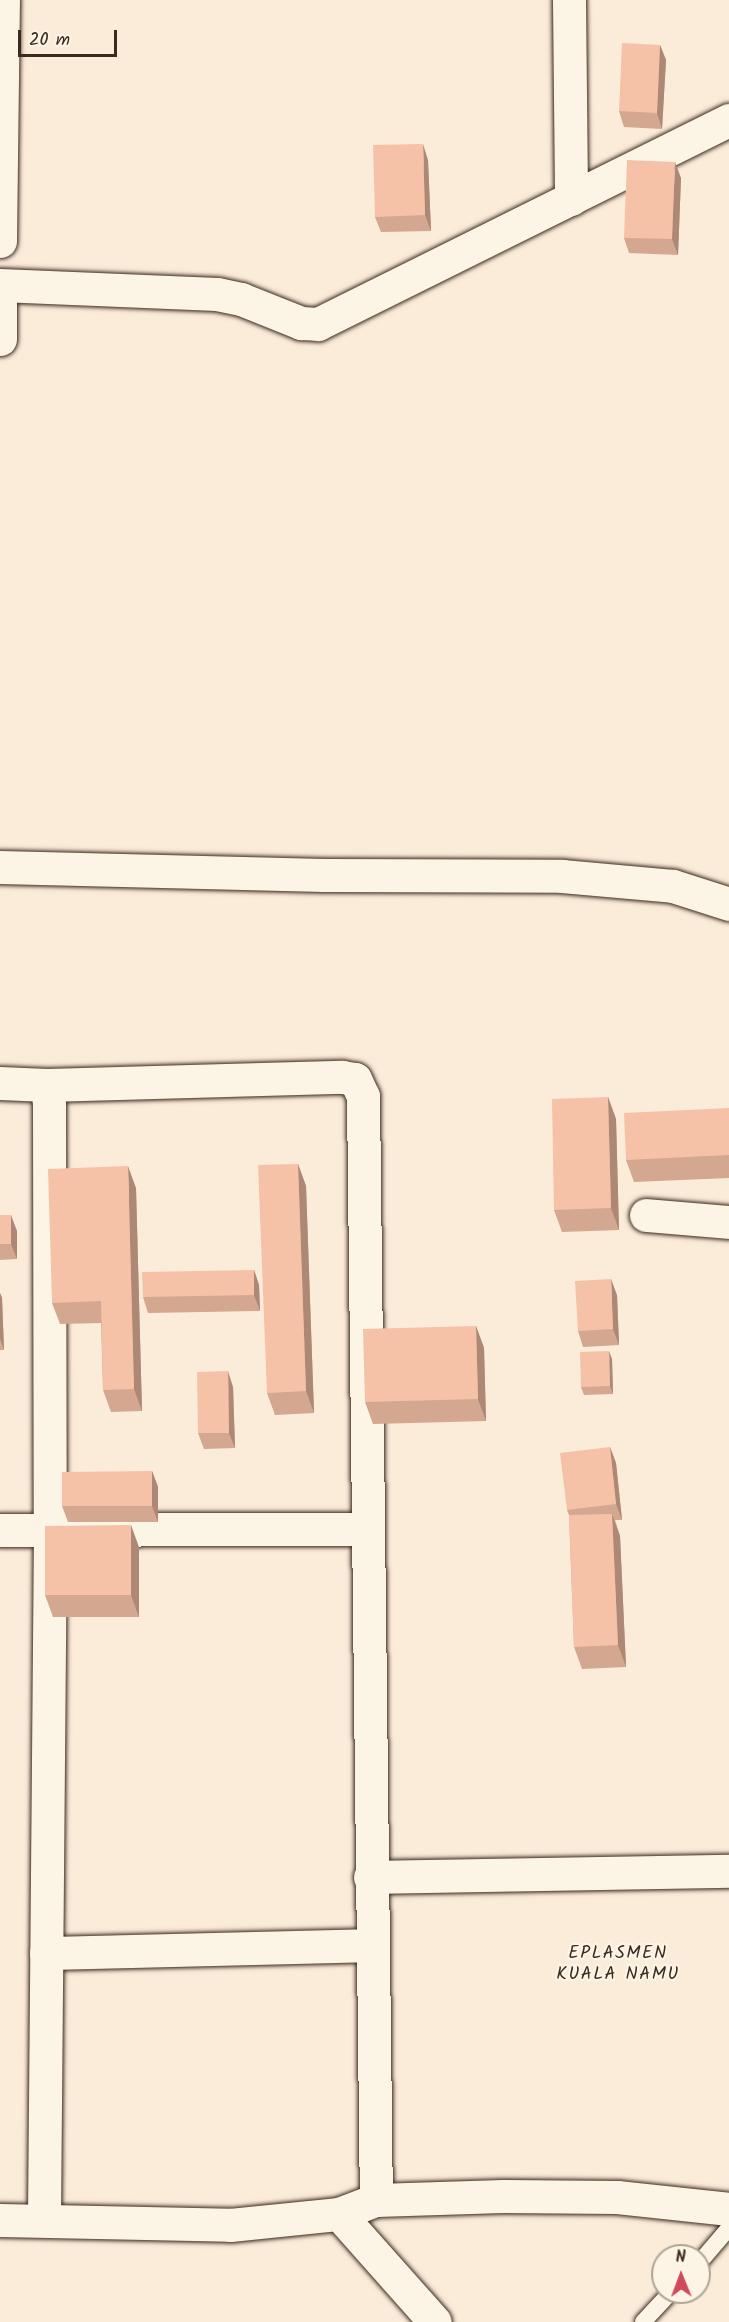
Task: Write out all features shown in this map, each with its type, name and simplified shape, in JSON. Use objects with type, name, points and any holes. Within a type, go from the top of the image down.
[{"type":"street","points":[[0,241],[3,0]]},
{"type":"street","points":[[569,0],[572,199]]},
{"type":"street","points":[[0,285],[217,294],[301,323],[318,324],[729,120]]},
{"type":"street","points":[[0,301],[0,339]]},
{"type":"street","points":[[0,867],[324,876],[572,877],[673,886],[729,904]]},
{"type":"street","points":[[0,1083],[47,1085],[342,1077],[355,1079],[360,1086],[367,1530],[369,1877],[376,2200]]},
{"type":"street","points":[[44,2218],[50,1530],[47,1085]]},
{"type":"street","points":[[645,1215],[729,1222]]},
{"type":"street","points":[[0,1530],[367,1530]]},
{"type":"street","points":[[369,1877],[729,1871]]},
{"type":"street","points":[[46,1953],[370,1945]]},
{"type":"street","points":[[0,2220],[44,2218],[230,2224],[339,2214],[376,2200],[617,2198],[729,2209]]},
{"type":"street","points":[[339,2214],[435,2322]]},
{"type":"lane","points":[[711,2249],[729,2228]]},
{"type":"lane","points":[[643,2322],[660,2304]]},
{"type":"building","points":[[622,43],[660,45],[657,113],[619,111]]},
{"type":"building","points":[[423,144],[425,215],[375,217],[373,145]]},
{"type":"building","points":[[627,160],[675,162],[672,239],[624,238]]},
{"type":"building","points":[[608,1097],[611,1208],[554,1210],[552,1099]]},
{"type":"building","points":[[729,1108],[729,1155],[626,1160],[624,1113]]},
{"type":"building","points":[[298,1164],[306,1391],[267,1393],[258,1165]]},
{"type":"building","points":[[128,1166],[134,1389],[103,1390],[101,1301],[52,1303],[48,1169]]},
{"type":"building","points":[[0,1215],[11,1215],[11,1244],[0,1244]]},
{"type":"building","points":[[254,1270],[254,1295],[143,1297],[142,1272]]},
{"type":"building","points":[[611,1279],[613,1329],[578,1331],[575,1281]]},
{"type":"building","points":[[476,1326],[478,1399],[365,1402],[363,1329]]},
{"type":"building","points":[[609,1351],[610,1386],[581,1387],[580,1352]]},
{"type":"building","points":[[228,1371],[229,1433],[198,1433],[197,1372]]},
{"type":"building","points":[[610,1447],[616,1504],[567,1510],[560,1453]]},
{"type":"building","points":[[152,1471],[152,1506],[62,1506],[62,1472]]},
{"type":"building","points":[[612,1514],[618,1645],[574,1647],[569,1515]]},
{"type":"building","points":[[131,1525],[131,1595],[45,1595],[45,1526]]},
{"type":"district","name":"EPLASMEN KUALA NAMU","points":[[618,1965]]}]
